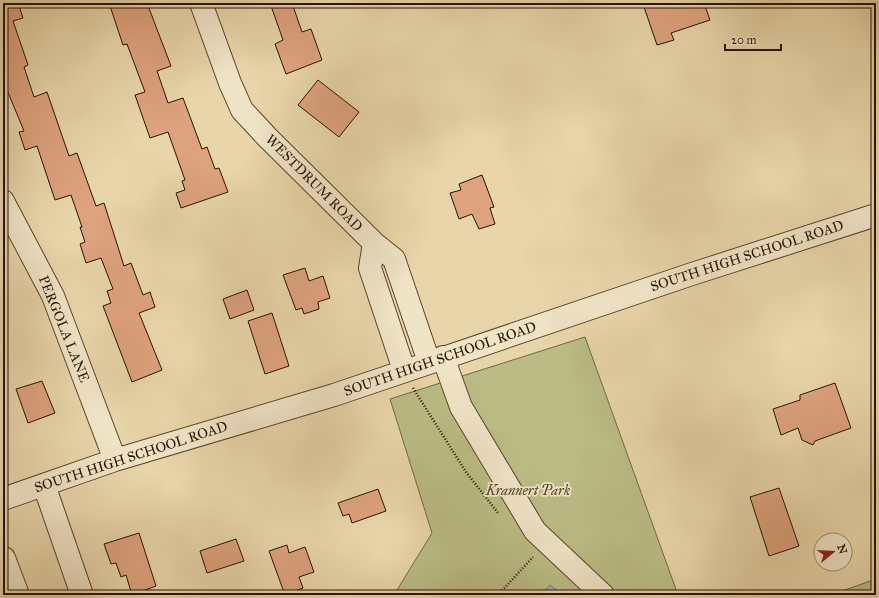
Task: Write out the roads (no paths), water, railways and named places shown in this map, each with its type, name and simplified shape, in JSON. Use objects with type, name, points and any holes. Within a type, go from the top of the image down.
[{"type":"street","name":"WESTDRUM ROAD","points":[[201,3],[230,83],[242,110],[267,137],[374,243],[370,268],[408,378]]},
{"type":"street","name":"PERGOLA LANE","points":[[3,202],[53,296],[115,460]]},
{"type":"street","name":"SOUTH HIGH SCHOOL ROAD","points":[[3,499],[115,460],[334,394],[408,378],[436,360],[876,215]]},
{"type":"street","points":[[374,243],[394,260],[436,360],[461,406],[535,531],[603,595]]},
{"type":"street","points":[[44,485],[82,595]]},
{"type":"street","points":[[4,558],[18,595]]},
{"type":"park label","name":"Krannert Park","points":[[528,490]]}]
